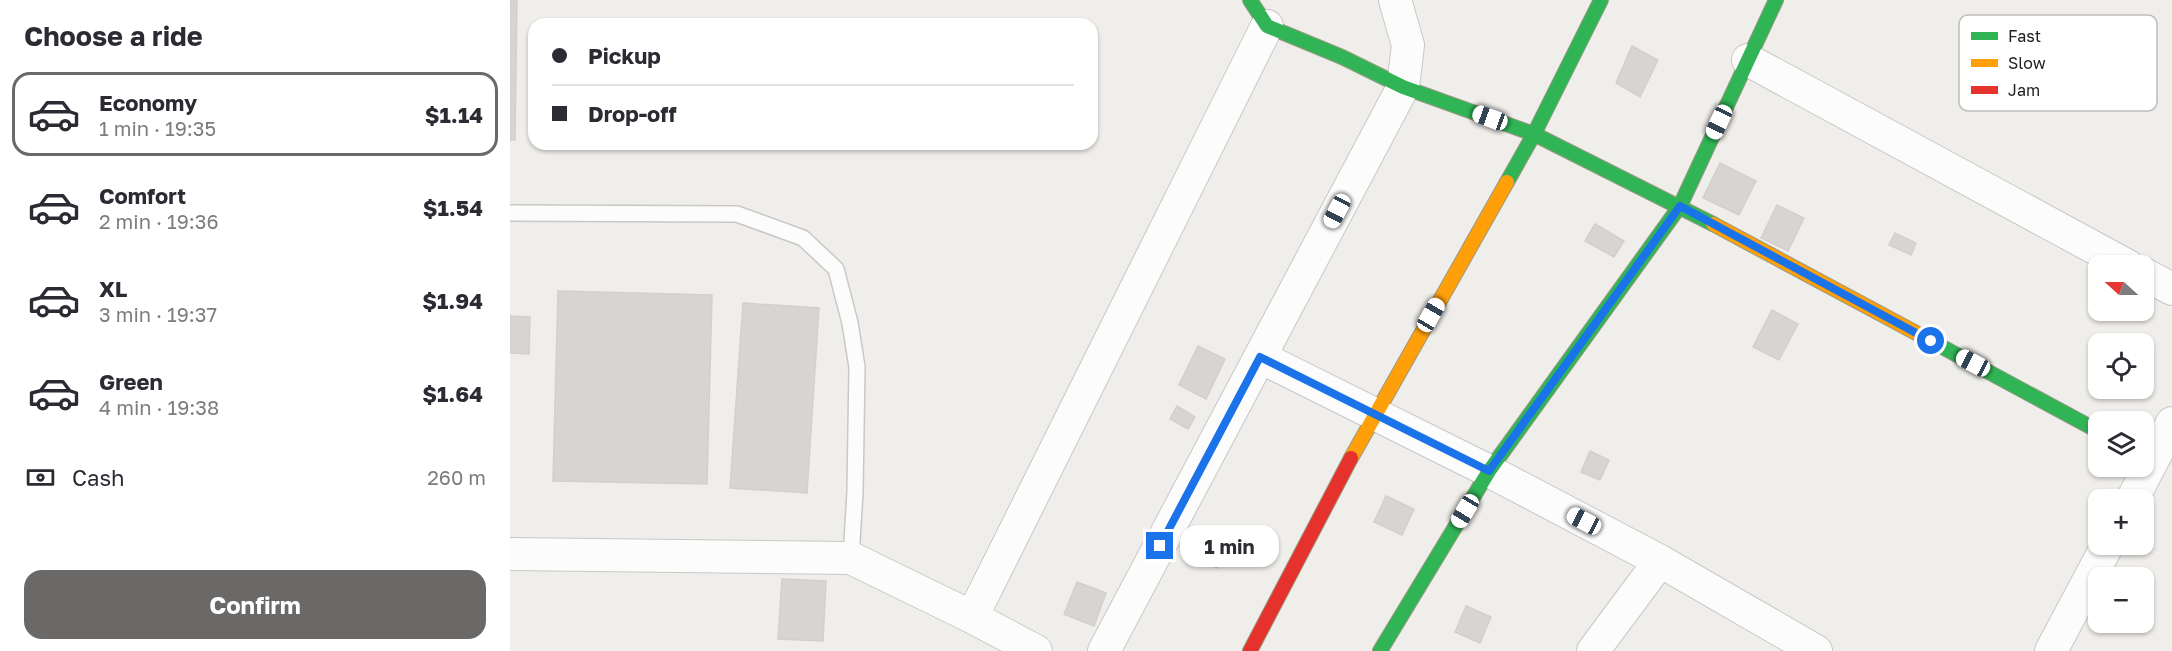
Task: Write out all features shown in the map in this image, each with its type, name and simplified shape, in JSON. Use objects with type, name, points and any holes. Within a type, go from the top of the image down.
[{"type":"street","points":[[1250,0],[1267,26],[1342,57],[1403,87],[1534,134],[1680,206],[2088,426]]},
{"type":"street","points":[[1104,651],[1403,87],[1408,45],[1395,0]]},
{"type":"street","points":[[1250,651],[1373,415],[1534,134],[1601,0]]},
{"type":"street","points":[[1380,651],[1489,471],[1680,206],[1776,0]]},
{"type":"street","points":[[972,617],[1267,26]]},
{"type":"street","points":[[1748,60],[2108,255]]},
{"type":"street","points":[[2154,279],[2172,289]]},
{"type":"street","points":[[1260,357],[1489,471],[1660,561],[1816,651]]},
{"type":"street","points":[[2154,449],[2172,423]]},
{"type":"street","points":[[510,554],[850,558],[1036,651]]},
{"type":"street","points":[[2051,651],[2102,555]]},
{"type":"street","points":[[1593,651],[1660,561]]},
{"type":"lane","points":[[510,213],[736,213],[803,238],[836,270],[850,323],[857,367],[855,492],[850,558]]},
{"type":"building","points":[[510,0],[517,0],[515,140],[510,140]]},
{"type":"building","points":[[1632,46],[1658,60],[1640,97],[1616,83]]},
{"type":"building","points":[[1720,163],[1756,181],[1739,215],[1703,198]]},
{"type":"building","points":[[1777,205],[1804,218],[1788,251],[1761,238]]},
{"type":"building","points":[[1595,224],[1624,241],[1614,257],[1585,241]]},
{"type":"building","points":[[1895,233],[1916,243],[1911,255],[1889,245]]},
{"type":"building","points":[[558,291],[712,295],[707,484],[553,481]]},
{"type":"building","points":[[743,303],[819,308],[807,493],[730,488]]},
{"type":"building","points":[[1772,310],[1798,324],[1779,360],[1753,347]]},
{"type":"building","points":[[510,316],[530,317],[529,354],[510,353]]},
{"type":"building","points":[[1198,346],[1225,359],[1206,399],[1179,385]]},
{"type":"building","points":[[1177,406],[1195,417],[1188,429],[1170,419]]},
{"type":"building","points":[[1590,451],[1609,460],[1600,480],[1581,472]]},
{"type":"building","points":[[1386,496],[1414,509],[1402,535],[1374,522]]},
{"type":"building","points":[[1212,539],[1228,548],[1217,568],[1201,559]]},
{"type":"building","points":[[782,579],[826,581],[823,641],[778,639]]},
{"type":"building","points":[[1077,582],[1106,593],[1094,626],[1064,614]]},
{"type":"building","points":[[1466,606],[1491,617],[1480,643],[1455,632]]},
{"type":"traffic: fast","points":[[1250,0],[1267,26],[1342,57],[1403,87],[1534,134],[1713,224]]},
{"type":"traffic: fast","points":[[1507,182],[1534,134],[1601,0]]},
{"type":"traffic: fast","points":[[1380,651],[1489,471],[1680,206],[1776,0]]},
{"type":"traffic: fast","points":[[1933,342],[2088,426]]},
{"type":"traffic: slow","points":[[1351,458],[1507,182]]},
{"type":"traffic: slow","points":[[1713,224],[1933,342]]},
{"type":"traffic: jam","points":[[1250,651],[1351,458]]},
{"type":"route","points":[[1160,546],[1260,357],[1489,471],[1680,206],[1931,341]]}]
